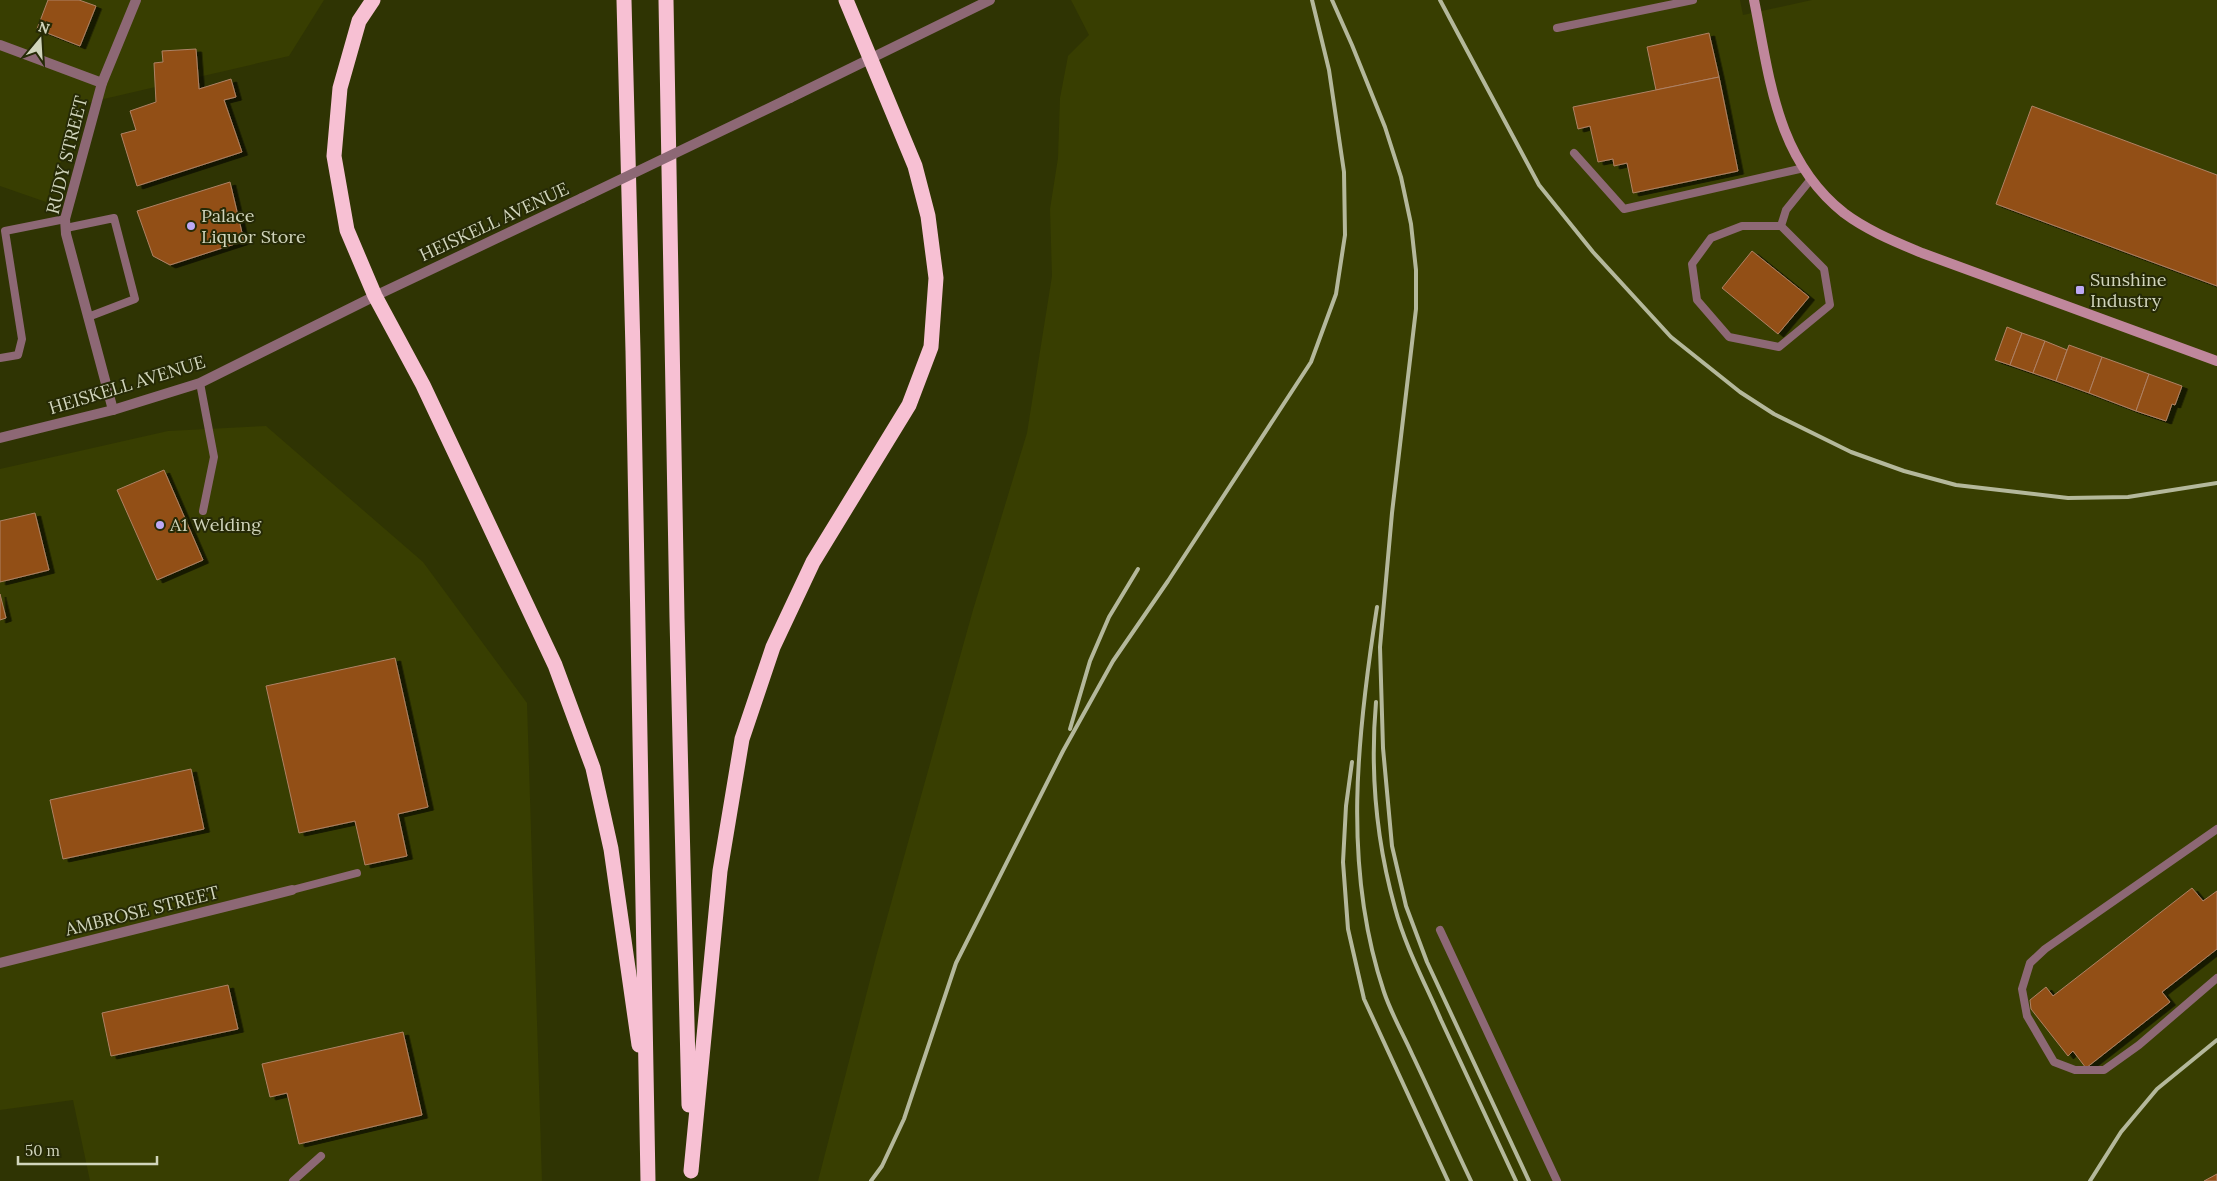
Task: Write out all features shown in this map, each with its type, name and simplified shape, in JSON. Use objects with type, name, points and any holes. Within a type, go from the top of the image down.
[{"type":"highway","points":[[373,0],[359,21],[340,88],[334,156],[347,230],[375,296],[422,385],[555,665],[593,768],[610,849],[647,1100]]},
{"type":"highway","points":[[624,0],[648,1181]]},
{"type":"highway","points":[[666,0],[677,618],[691,1176]]},
{"type":"highway","points":[[691,1176],[720,871],[742,738],[773,647],[813,562],[909,405],[931,347],[936,278],[928,216],[915,166],[846,0]]},
{"type":"main road","points":[[1754,0],[1783,130],[1810,179],[1845,213],[1890,239],[1922,253],[2217,361]]},
{"type":"street","name":"RUDY STREET","points":[[112,410],[66,223],[102,84],[136,0]]},
{"type":"street","name":"HEISKELL AVENUE","points":[[0,438],[112,410],[200,383],[375,296],[790,98],[990,0]]},
{"type":"street","points":[[0,45],[102,84]]},
{"type":"street","name":"AMBROSE STREET","points":[[0,963],[292,890]]},
{"type":"lane","points":[[967,11],[972,0]]},
{"type":"lane","points":[[1558,28],[1693,0]]},
{"type":"lane","points":[[1574,153],[1624,209],[1804,168]]},
{"type":"lane","points":[[1781,226],[1786,210],[1810,179]]},
{"type":"lane","points":[[0,358],[18,355],[22,339],[5,231],[114,218],[135,300],[88,316]]},
{"type":"lane","points":[[1742,226],[1781,226],[1824,268],[1830,305],[1780,347],[1729,337],[1697,300],[1692,264],[1711,238],[1742,226]]},
{"type":"lane","points":[[200,383],[214,457],[203,510]]},
{"type":"lane","points":[[2217,829],[2045,949],[2030,963],[2022,989],[2027,1016],[2054,1062],[2075,1070],[2104,1070],[2139,1045],[2217,978]]},
{"type":"lane","points":[[292,890],[357,873]]},
{"type":"lane","points":[[1440,930],[1557,1181]]},
{"type":"lane","points":[[293,1181],[321,1156]]},
{"type":"shaded area","points":[[0,0],[324,0],[289,56],[82,104],[46,202],[0,186]]},
{"type":"shaded area","points":[[1071,0],[1740,0],[1743,15],[1812,0],[2217,0],[2217,1181],[818,1181],[876,957],[973,610],[1027,433],[1052,276],[1050,209],[1058,158],[1060,98],[1068,56],[1089,35]]},
{"type":"shaded area","points":[[266,426],[423,562],[527,703],[542,1181],[90,1181],[73,1100],[0,1110],[0,469],[168,431]]},
{"type":"building","points":[[48,0],[79,0],[96,6],[80,46],[37,29]]},
{"type":"building","points":[[1709,33],[1719,77],[1656,90],[1647,47]]},
{"type":"building","points":[[196,49],[199,89],[231,79],[236,97],[224,100],[242,152],[137,186],[121,134],[136,130],[130,111],[156,102],[154,63],[163,62],[162,51]]},
{"type":"building","points":[[1719,77],[1738,171],[1633,193],[1627,163],[1614,166],[1613,159],[1598,162],[1590,126],[1578,129],[1573,107]]},
{"type":"building","points":[[2032,106],[2217,175],[2217,286],[1996,204]]},
{"type":"building","name":"Palace Liquor Store","points":[[230,182],[244,241],[170,265],[153,256],[137,211]]},
{"type":"building","points":[[1752,251],[1809,297],[1778,334],[1722,288]]},
{"type":"building","points":[[2007,327],[2022,333],[2010,365],[1995,360]]},
{"type":"building","points":[[2022,333],[2045,341],[2033,373],[2010,365]]},
{"type":"building","points":[[2045,341],[2067,350],[2056,381],[2033,373]]},
{"type":"building","points":[[2069,345],[2102,357],[2089,393],[2056,381]]},
{"type":"building","points":[[2102,357],[2149,374],[2136,411],[2089,393]]},
{"type":"building","points":[[2149,374],[2182,386],[2175,405],[2172,404],[2166,421],[2136,411]]},
{"type":"building","name":"A1 Welding","points":[[164,470],[203,560],[157,580],[117,490]]},
{"type":"building","points":[[35,513],[49,570],[0,582],[0,521]]},
{"type":"building","points":[[0,594],[6,618],[0,620]]},
{"type":"building","points":[[395,658],[428,807],[398,814],[407,856],[365,865],[355,821],[299,833],[266,686]]},
{"type":"building","points":[[191,769],[204,829],[63,859],[50,800]]},
{"type":"building","points":[[2192,888],[2203,901],[2217,891],[2217,949],[2162,992],[2170,1002],[2086,1068],[2073,1051],[2068,1056],[2031,1009],[2030,1000],[2046,987],[2053,996]]},
{"type":"building","points":[[228,985],[238,1029],[111,1056],[102,1013]]},
{"type":"building","points":[[403,1032],[422,1115],[299,1144],[287,1093],[270,1097],[262,1064]]},
{"type":"building","points":[[2217,1174],[2217,1181],[2204,1181]]},
{"type":"railway","points":[[871,1181],[882,1166],[904,1119],[956,963],[1063,751],[1113,661],[1168,581],[1311,362],[1336,294],[1345,235],[1344,172],[1329,70],[1312,0]]},
{"type":"railway","points":[[1332,0],[1385,127],[1401,177],[1411,224],[1416,270],[1416,309],[1392,513],[1380,647],[1383,748],[1392,846],[1406,906],[1427,962],[1529,1181]]},
{"type":"railway","points":[[1440,0],[1539,185],[1593,252],[1671,337],[1740,392],[1774,414],[1851,452],[1904,471],[1956,485],[2068,498],[2128,497],[2217,483]]},
{"type":"railway","points":[[1070,729],[1090,661],[1109,617],[1138,569]]},
{"type":"railway","points":[[1377,607],[1359,752],[1357,801],[1362,897],[1371,945],[1387,1000],[1471,1181]]},
{"type":"railway","points":[[1376,702],[1374,728],[1376,805],[1383,857],[1399,922],[1441,1020],[1516,1181]]},
{"type":"railway","points":[[1352,762],[1346,806],[1343,862],[1348,929],[1364,999],[1448,1181]]},
{"type":"railway","points":[[2090,1181],[2121,1132],[2157,1089],[2217,1040]]},
{"type":"place","name":"Palace Liquor Store","points":[[191,226]]},
{"type":"place","name":"Sunshine Industry","points":[[2080,290]]},
{"type":"place","name":"A1 Welding","points":[[160,525]]}]
